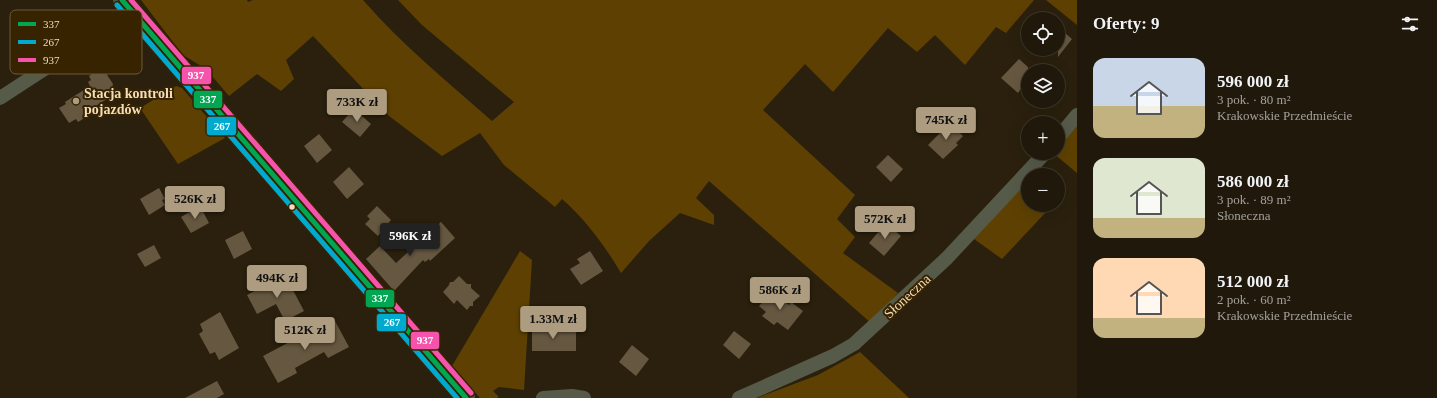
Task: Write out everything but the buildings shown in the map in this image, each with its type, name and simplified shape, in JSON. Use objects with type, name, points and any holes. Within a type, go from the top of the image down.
[{"type":"main road","points":[[142,23],[466,398]]},
{"type":"street","points":[[0,98],[33,74]]},
{"type":"street","points":[[1065,130],[1077,115]]},
{"type":"street","name":"Słoneczna","points":[[740,398],[833,356],[854,344],[947,258],[1038,160]]},
{"type":"street","points":[[543,398],[572,396],[584,398]]},
{"type":"shaded area","points":[[141,0],[247,0],[248,2],[253,0],[363,0],[409,48],[492,121],[514,102],[422,25],[398,0],[1034,0],[1024,12],[1021,12],[1021,15],[1006,33],[996,27],[965,65],[935,35],[917,52],[888,28],[833,92],[805,64],[763,110],[855,195],[837,219],[855,237],[843,253],[898,293],[871,323],[709,181],[696,198],[714,215],[714,225],[680,213],[649,241],[621,273],[594,234],[571,207],[562,199],[555,207],[504,165],[480,133],[442,156],[389,116],[313,36],[286,60],[294,79],[281,91],[257,74],[229,96],[206,69],[183,55]]},
{"type":"shaded area","points":[[1046,0],[1077,0],[1077,25],[1065,15],[1065,12],[1061,12]]},
{"type":"shaded area","points":[[176,86],[182,88],[225,138],[178,164],[140,108]]},
{"type":"shaded area","points":[[1077,124],[1077,173],[1061,160],[1065,160],[1065,138]]},
{"type":"shaded area","points":[[1021,187],[1021,212],[1046,212],[1002,259],[974,239]]},
{"type":"shaded area","points":[[520,251],[532,260],[524,390],[499,387],[493,391],[498,398],[480,398],[452,366]]},
{"type":"shaded area","points":[[860,352],[909,398],[757,398],[818,375]]},
{"type":"transit line","name":"337","points":[[122,0],[131,10]]},
{"type":"transit line","name":"937","points":[[131,0],[140,10]]},
{"type":"transit line","name":"267","points":[[117,5],[121,10]]},
{"type":"transit line","name":"937","points":[[142,13],[471,393]]},
{"type":"transit line","name":"337","points":[[142,23],[466,398]]},
{"type":"transit line","name":"267","points":[[142,34],[457,398]]},
{"type":"place","name":"Stacja kontroli pojazdów","points":[[76,101]]}]
